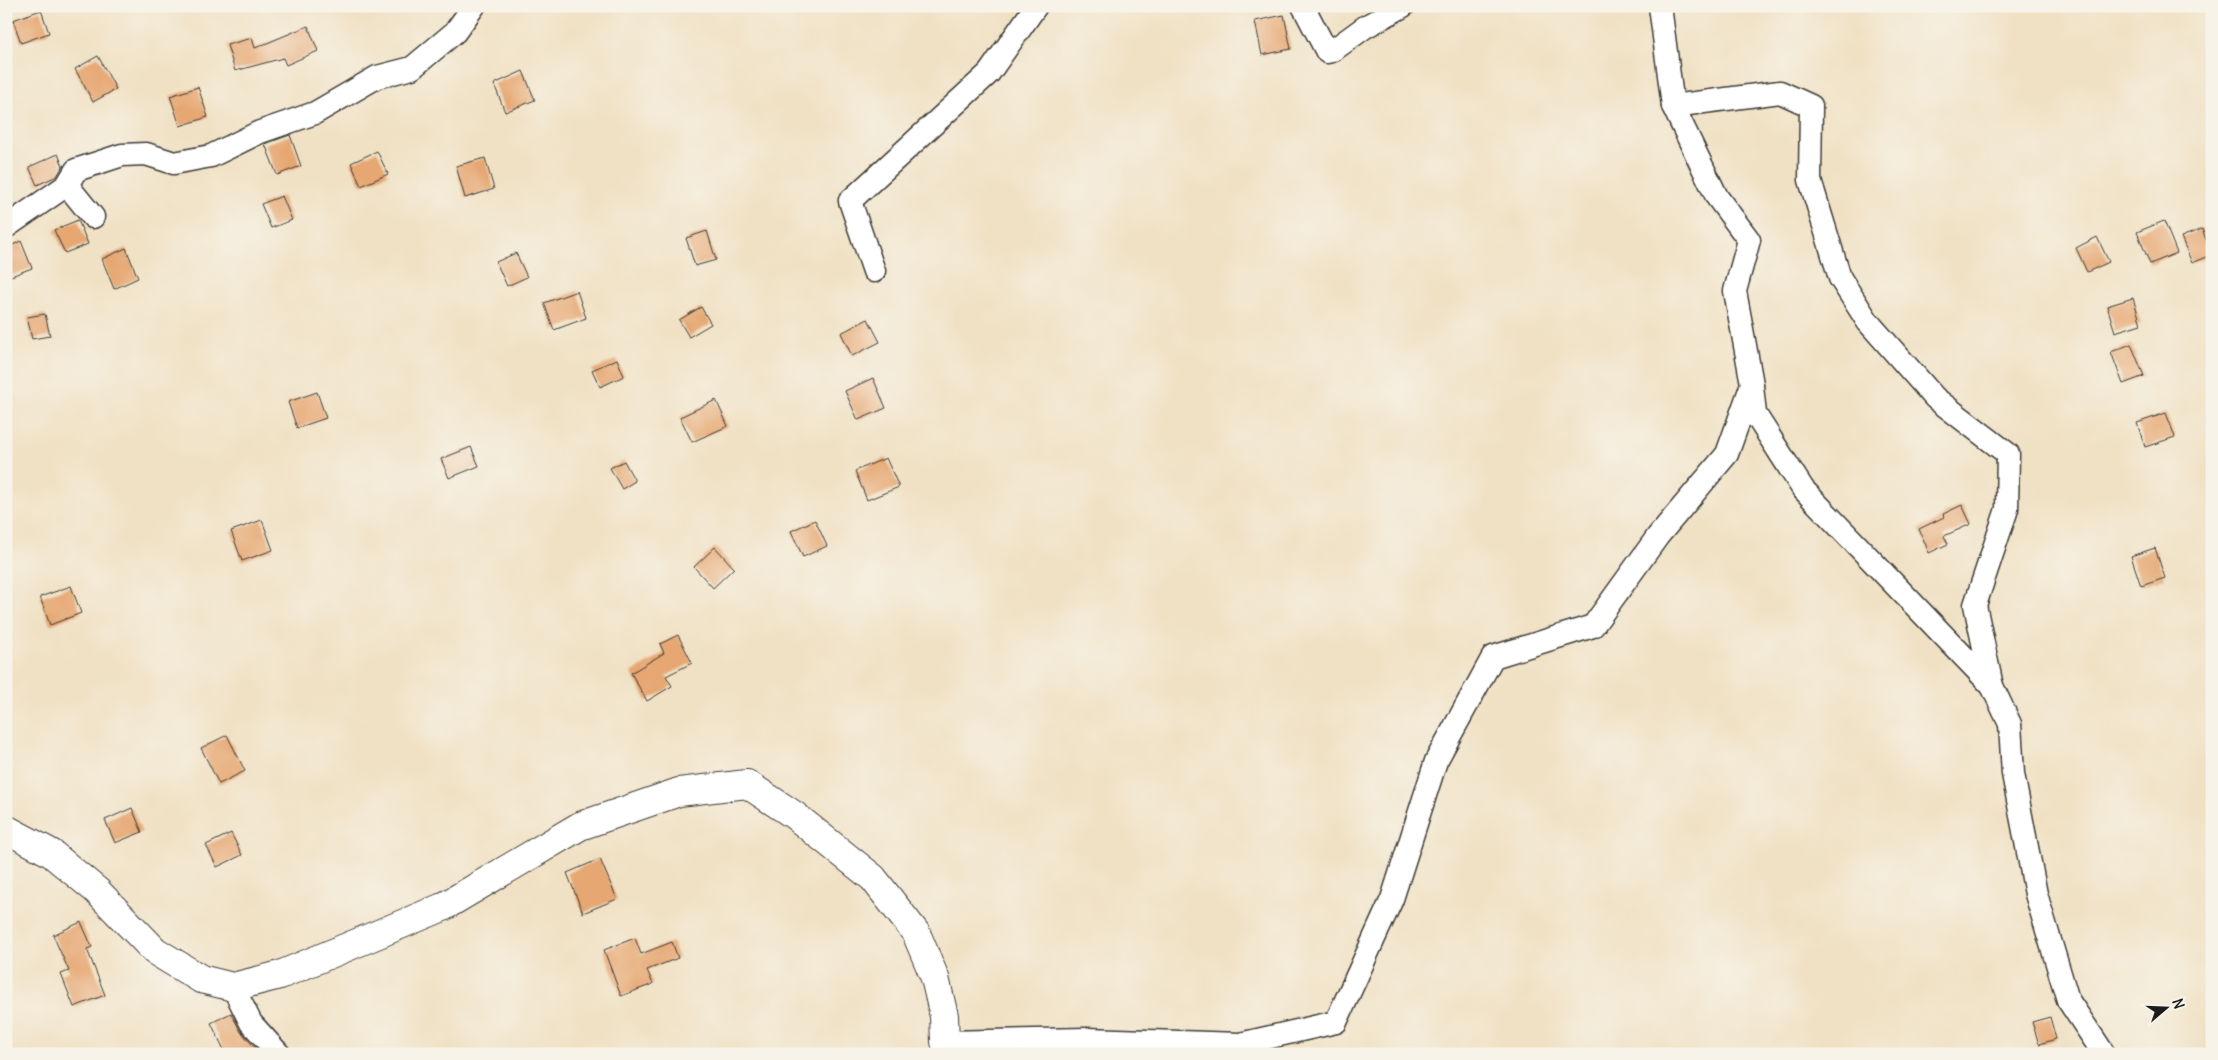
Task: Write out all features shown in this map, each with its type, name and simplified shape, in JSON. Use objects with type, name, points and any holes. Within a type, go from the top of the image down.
[{"type":"street","points":[[6,226],[67,185],[76,170],[122,155],[146,154],[174,163],[211,156],[260,132],[315,114],[377,77],[412,68],[455,32],[474,6]]},
{"type":"street","points":[[874,271],[850,201],[988,73],[1036,6]]},
{"type":"street","points":[[1303,6],[1327,52],[1332,51],[1365,27],[1403,6]]},
{"type":"street","points":[[1660,6],[1673,106],[1717,197],[1749,240],[1735,291],[1752,384],[1755,414],[1803,488],[1992,686]]},
{"type":"street","points":[[1673,106],[1780,92],[1810,106],[1810,180],[1840,278],[1868,322],[1935,398],[2008,454],[2006,509],[1975,605],[1992,686],[2010,724],[2013,774],[2041,912],[2068,1000],[2104,1054]]},
{"type":"street","points":[[67,185],[93,217]]},
{"type":"street","points":[[6,830],[51,853],[97,891],[155,951],[200,979],[233,988],[280,975],[443,907],[580,826],[679,792],[746,784],[794,815],[873,878],[916,933],[935,978],[950,1048],[1087,1039],[1240,1044],[1336,1022],[1392,899],[1436,761],[1493,657],[1594,626],[1658,536],[1726,454],[1752,384]]},
{"type":"street","points":[[233,988],[251,1023],[279,1054]]},
{"type":"building","points":[[41,10],[49,33],[21,43],[13,20]]},
{"type":"building","points":[[1284,15],[1291,49],[1262,55],[1255,21]]},
{"type":"building","points":[[308,26],[318,51],[286,65],[283,58],[235,71],[227,45],[252,38],[255,48]]},
{"type":"building","points":[[98,56],[116,89],[93,102],[75,69]]},
{"type":"building","points":[[523,71],[535,100],[505,112],[494,84]]},
{"type":"building","points":[[198,87],[208,117],[180,126],[170,96]]},
{"type":"building","points":[[290,135],[301,166],[277,175],[265,144]]},
{"type":"building","points":[[377,151],[388,174],[361,186],[351,163]]},
{"type":"building","points":[[58,154],[63,166],[57,176],[37,185],[29,167]]},
{"type":"building","points":[[485,158],[494,189],[465,198],[456,166]]},
{"type":"building","points":[[282,196],[292,220],[271,228],[261,204]]},
{"type":"building","points":[[78,220],[88,244],[65,253],[54,230]]},
{"type":"building","points":[[2164,221],[2177,253],[2150,264],[2137,232]]},
{"type":"building","points":[[2202,229],[2212,255],[2192,263],[2181,237]]},
{"type":"building","points":[[707,231],[716,260],[695,266],[686,238]]},
{"type":"building","points":[[2097,237],[2109,262],[2087,272],[2076,248]]},
{"type":"building","points":[[21,241],[32,268],[6,278],[6,248]]},
{"type":"building","points":[[126,248],[138,278],[114,289],[102,259]]},
{"type":"building","points":[[516,253],[527,277],[507,286],[496,262]]},
{"type":"building","points":[[577,291],[586,318],[554,330],[544,303]]},
{"type":"building","points":[[2133,298],[2141,324],[2115,332],[2107,306]]},
{"type":"building","points":[[701,307],[711,324],[689,337],[679,320]]},
{"type":"building","points":[[45,314],[50,336],[32,339],[27,317]]},
{"type":"building","points":[[868,319],[880,342],[852,356],[841,333]]},
{"type":"building","points":[[2131,344],[2144,376],[2123,384],[2111,352]]},
{"type":"building","points":[[617,359],[624,376],[600,387],[592,370]]},
{"type":"building","points":[[873,378],[886,408],[858,420],[845,391]]},
{"type":"building","points":[[317,392],[326,418],[297,428],[288,402]]},
{"type":"building","points":[[716,400],[728,426],[692,442],[680,417]]},
{"type":"building","points":[[2166,413],[2175,437],[2145,447],[2137,423]]},
{"type":"building","points":[[471,447],[479,466],[449,478],[441,459]]},
{"type":"building","points":[[886,458],[899,487],[867,500],[855,471]]},
{"type":"building","points":[[624,461],[635,481],[622,489],[610,468]]},
{"type":"building","points":[[1962,505],[1971,524],[1944,536],[1948,544],[1929,553],[1919,529],[1944,517],[1943,514]]},
{"type":"building","points":[[262,520],[273,550],[242,561],[231,531]]},
{"type":"building","points":[[815,520],[827,546],[803,557],[791,531]]},
{"type":"building","points":[[715,547],[734,568],[713,588],[694,567]]},
{"type":"building","points":[[2155,548],[2165,578],[2141,586],[2131,556]]},
{"type":"building","points":[[71,586],[81,613],[50,625],[40,597]]},
{"type":"building","points":[[678,635],[692,663],[666,676],[672,686],[647,701],[631,673],[664,653],[660,644]]},
{"type":"building","points":[[227,735],[245,771],[219,784],[201,748]]},
{"type":"building","points":[[132,808],[142,832],[115,843],[105,820]]},
{"type":"building","points":[[231,833],[242,855],[217,867],[206,845]]},
{"type":"building","points":[[600,859],[617,899],[583,913],[567,873]]},
{"type":"building","points":[[81,922],[92,947],[87,949],[105,995],[74,1007],[61,974],[69,971],[53,935]]},
{"type":"building","points":[[635,938],[641,954],[672,942],[678,958],[647,970],[653,984],[621,996],[604,950]]},
{"type":"building","points":[[231,1013],[241,1032],[261,1054],[226,1054],[211,1023]]},
{"type":"building","points":[[2050,1017],[2056,1039],[2039,1044],[2032,1022]]}]
